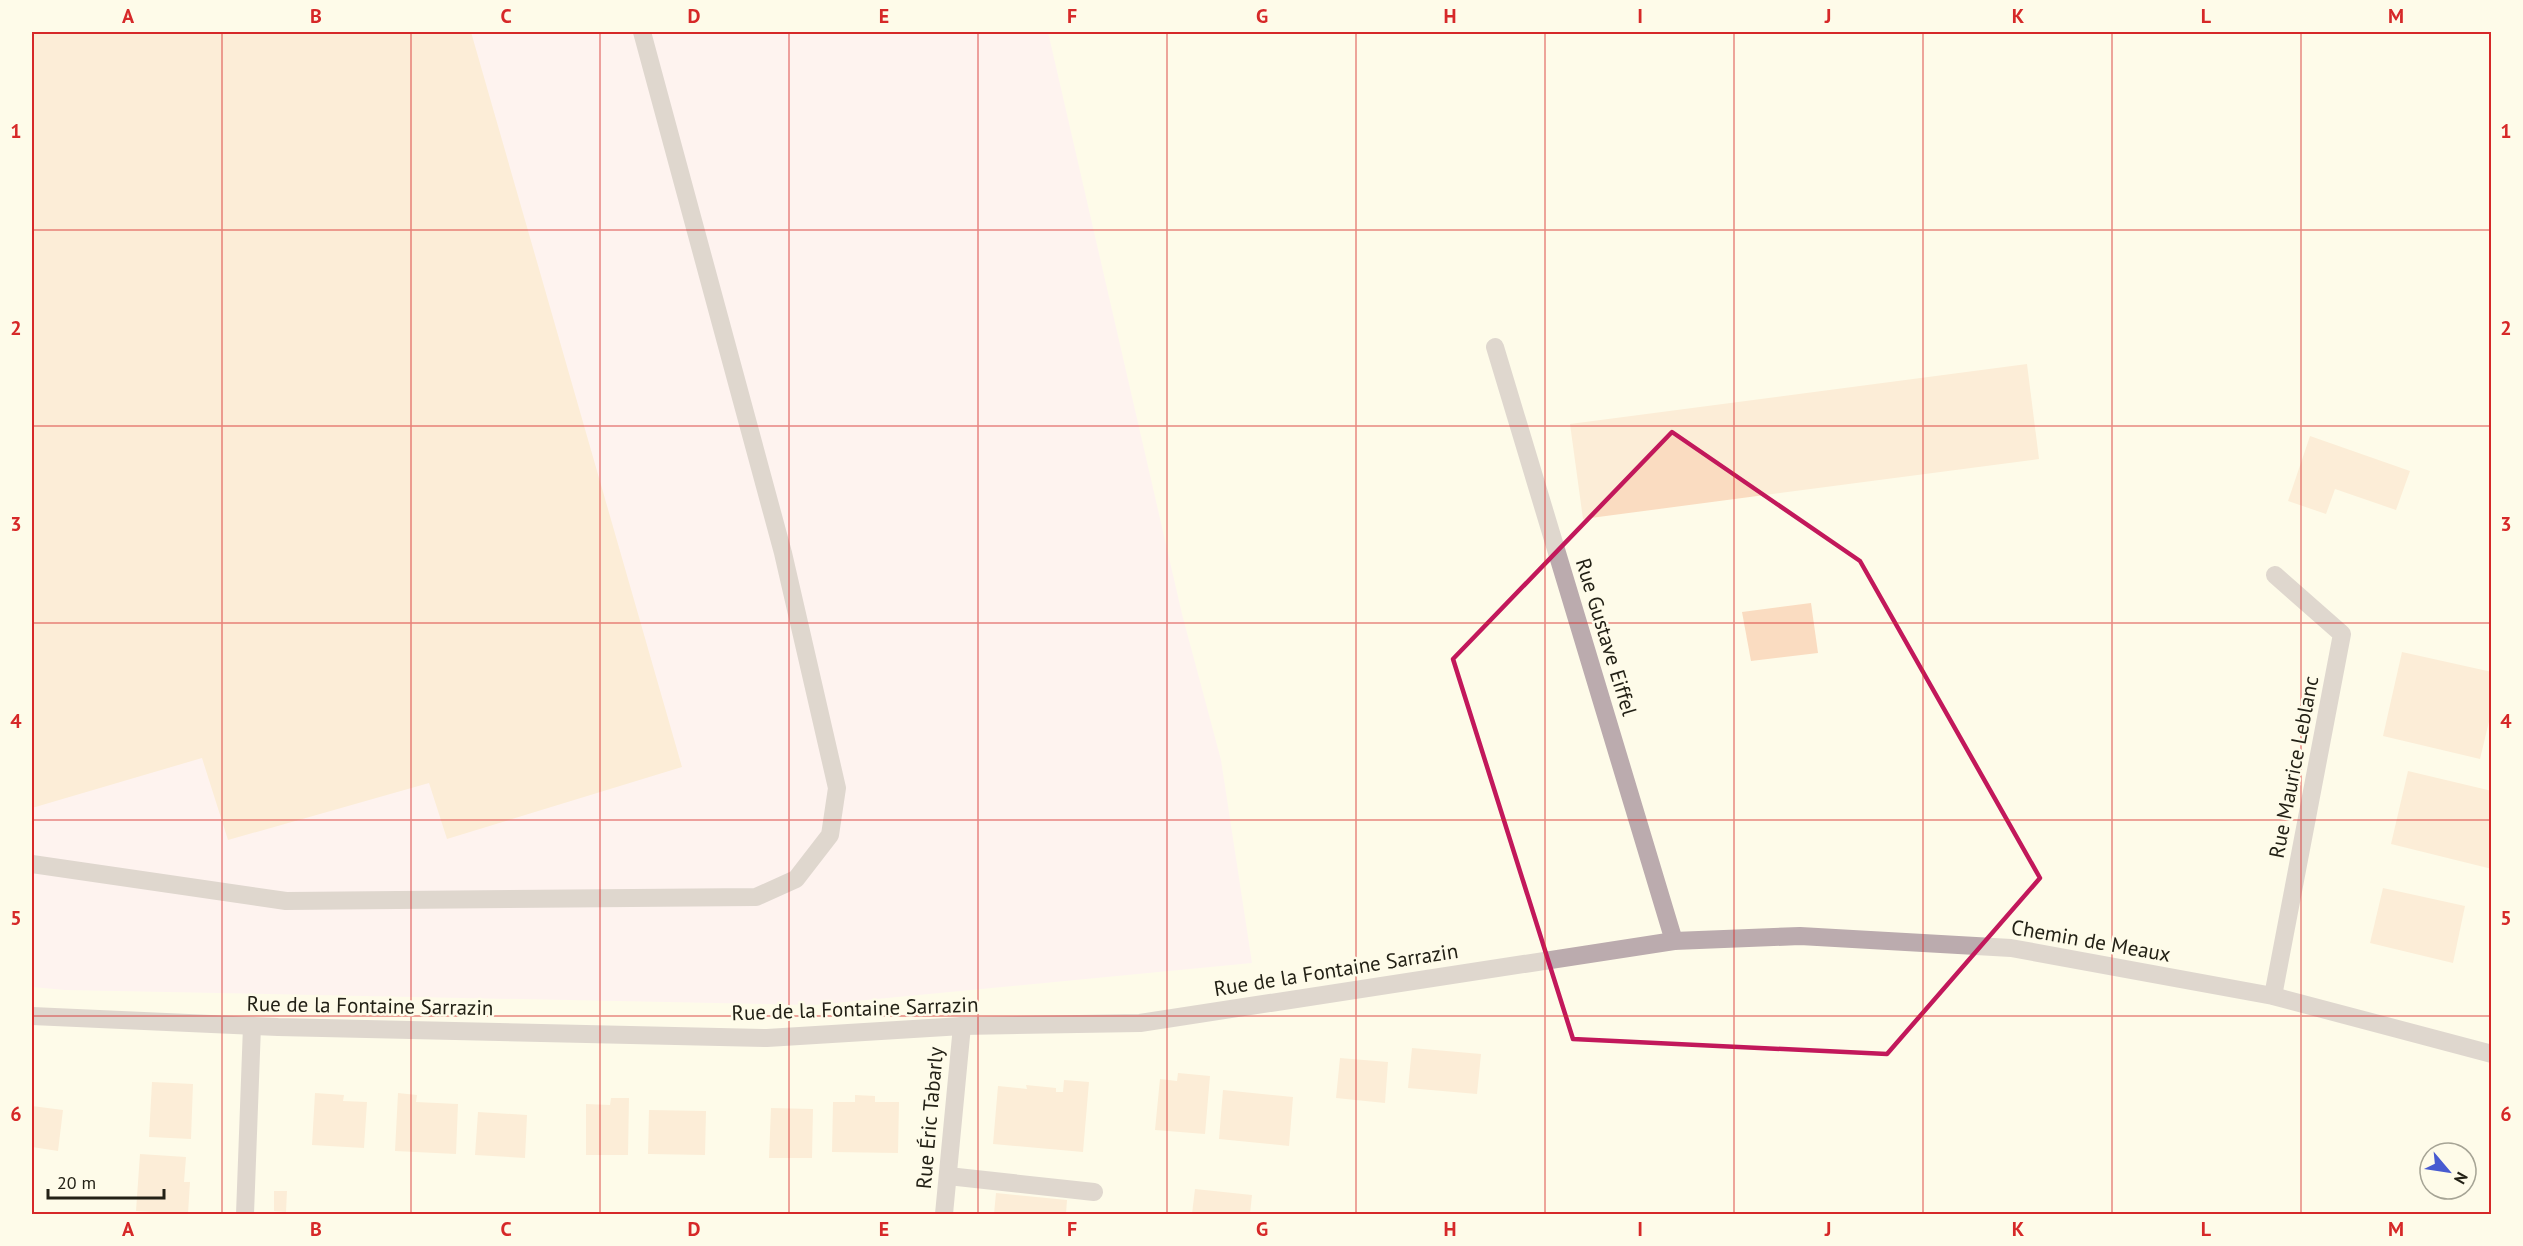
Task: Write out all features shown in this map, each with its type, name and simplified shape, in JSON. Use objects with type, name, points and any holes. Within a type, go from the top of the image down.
[{"type":"street","points":[[32,864],[286,901],[756,897],[796,879],[830,835],[837,788],[818,701],[783,553],[642,32]]},
{"type":"street","name":"Rue Gustave Eiffel","points":[[1495,347],[1674,941]]},
{"type":"street","name":"Rue Maurice Leblanc","points":[[2273,996],[2342,634],[2275,575]]},
{"type":"street","name":"Chemin de Meaux","points":[[1674,941],[1800,936],[2011,948],[2273,996],[2492,1054]]},
{"type":"street","name":"Rue de la Fontaine Sarrazin","points":[[32,1016],[252,1026],[767,1038],[962,1026],[1140,1023],[1674,941]]},
{"type":"street","points":[[245,1215],[252,1026]]},
{"type":"street","name":"Rue Éric Tabarly","points":[[944,1215],[962,1026]]},
{"type":"street","points":[[948,1176],[1094,1192]]},
{"type":"highlighted area","points":[[1672,432],[1860,561],[2040,878],[1887,1054],[1573,1039],[1453,659]]},
{"type":"shaded area","points":[[32,32],[1048,32],[1182,614],[1221,760],[1252,963],[814,1005],[65,990],[32,987]]},
{"type":"building","points":[[32,32],[471,32],[682,767],[447,839],[429,783],[228,840],[202,758],[32,808]]},
{"type":"building","points":[[2027,364],[2039,459],[1583,519],[1570,424]]},
{"type":"building","points":[[2310,436],[2410,471],[2396,510],[2335,489],[2326,514],[2288,501]]},
{"type":"building","points":[[1811,603],[1818,653],[1751,661],[1742,612]]},
{"type":"building","points":[[2402,652],[2492,672],[2492,709],[2480,759],[2383,736]]},
{"type":"building","points":[[2408,771],[2492,791],[2492,869],[2391,844]]},
{"type":"building","points":[[2383,888],[2465,906],[2453,963],[2370,943]]},
{"type":"building","points":[[1412,1048],[1481,1054],[1477,1094],[1408,1088]]},
{"type":"building","points":[[1340,1058],[1388,1062],[1385,1103],[1336,1098]]},
{"type":"building","points":[[1178,1073],[1210,1076],[1205,1134],[1155,1130],[1160,1079],[1177,1081]]},
{"type":"building","points":[[1064,1080],[1089,1082],[1083,1152],[993,1144],[998,1086],[1027,1089],[1026,1085],[1056,1088],[1056,1092],[1063,1092]]},
{"type":"building","points":[[152,1082],[193,1084],[191,1139],[149,1137]]},
{"type":"building","points":[[1223,1090],[1293,1097],[1289,1146],[1219,1139]]},
{"type":"building","points":[[315,1093],[344,1095],[343,1101],[367,1102],[364,1148],[312,1145]]},
{"type":"building","points":[[398,1093],[417,1095],[416,1102],[458,1104],[456,1154],[395,1151]]},
{"type":"building","points":[[855,1095],[875,1096],[875,1102],[899,1102],[898,1153],[832,1152],[833,1102],[855,1102]]},
{"type":"building","points":[[611,1098],[629,1098],[628,1155],[586,1155],[586,1104],[610,1105]]},
{"type":"building","points":[[32,1106],[63,1110],[58,1151],[32,1147]]},
{"type":"building","points":[[771,1108],[813,1109],[812,1158],[769,1158]]},
{"type":"building","points":[[649,1110],[706,1111],[705,1155],[648,1154]]},
{"type":"building","points":[[478,1112],[527,1115],[525,1158],[475,1155]]},
{"type":"building","points":[[140,1154],[186,1157],[184,1182],[190,1182],[188,1214],[136,1211]]},
{"type":"building","points":[[1195,1189],[1252,1195],[1250,1214],[1192,1214]]},
{"type":"building","points":[[274,1191],[287,1191],[286,1212],[274,1211]]},
{"type":"building","points":[[996,1193],[1067,1200],[1066,1214],[994,1214]]}]
